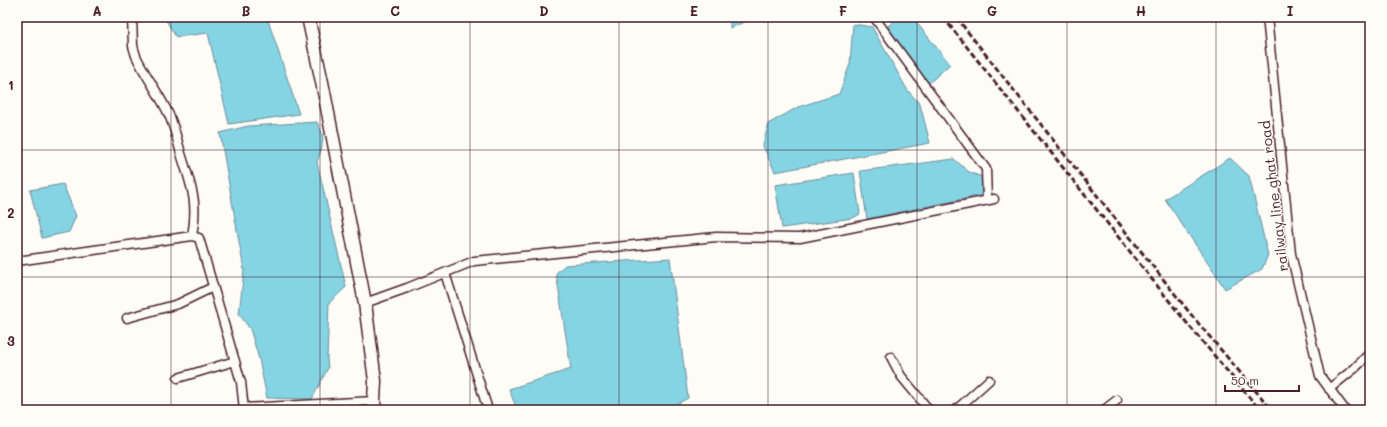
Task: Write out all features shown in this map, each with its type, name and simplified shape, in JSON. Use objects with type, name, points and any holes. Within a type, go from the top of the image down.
[{"type":"street","points":[[132,17],[133,46],[136,56],[168,114],[175,130],[193,190],[195,219],[192,236]]},
{"type":"street","points":[[17,261],[192,236],[199,238],[241,382],[243,409],[375,406],[375,381],[365,303],[308,17]]},
{"type":"street","points":[[365,303],[407,288],[474,260],[716,237],[800,238],[990,200],[986,169],[874,17]]},
{"type":"street","name":"railway line ghat road","points":[[1267,17],[1291,254],[1320,376],[1345,410]]},
{"type":"street","points":[[445,273],[488,410]]},
{"type":"street","points":[[127,318],[178,304],[213,287]]},
{"type":"street","points":[[1329,389],[1355,368],[1370,353]]},
{"type":"street","points":[[891,357],[901,376],[929,410]]},
{"type":"street","points":[[178,378],[235,361]]},
{"type":"street","points":[[956,410],[989,380]]},
{"type":"street","points":[[1104,410],[1117,400]]},
{"type":"water","points":[[164,17],[267,17],[299,114],[229,124],[208,33],[176,37]]},
{"type":"water","points":[[730,17],[756,17],[730,28]]},
{"type":"water","points":[[899,17],[912,17],[950,64],[928,84],[894,50],[888,26]]},
{"type":"water","points":[[853,24],[872,27],[908,91],[920,104],[930,143],[775,172],[763,146],[768,124],[798,107],[839,94],[850,64]]},
{"type":"water","points":[[317,122],[323,135],[322,147],[317,162],[346,287],[329,303],[328,368],[312,399],[267,398],[259,359],[250,329],[239,314],[244,270],[220,133],[248,126]]},
{"type":"water","points":[[1230,158],[1249,176],[1268,255],[1262,269],[1225,289],[1165,199]]},
{"type":"water","points":[[954,159],[969,172],[982,177],[982,195],[867,219],[860,171]]},
{"type":"water","points":[[854,173],[860,214],[853,218],[782,228],[775,185]]},
{"type":"water","points":[[63,184],[76,216],[69,232],[42,238],[30,190]]},
{"type":"water","points":[[670,258],[688,398],[675,405],[676,410],[517,410],[509,389],[571,369],[556,273],[565,265]]},
{"type":"railway","points":[[943,17],[1186,322],[1260,410]]},
{"type":"railway","points":[[956,17],[1193,317],[1272,410]]}]
